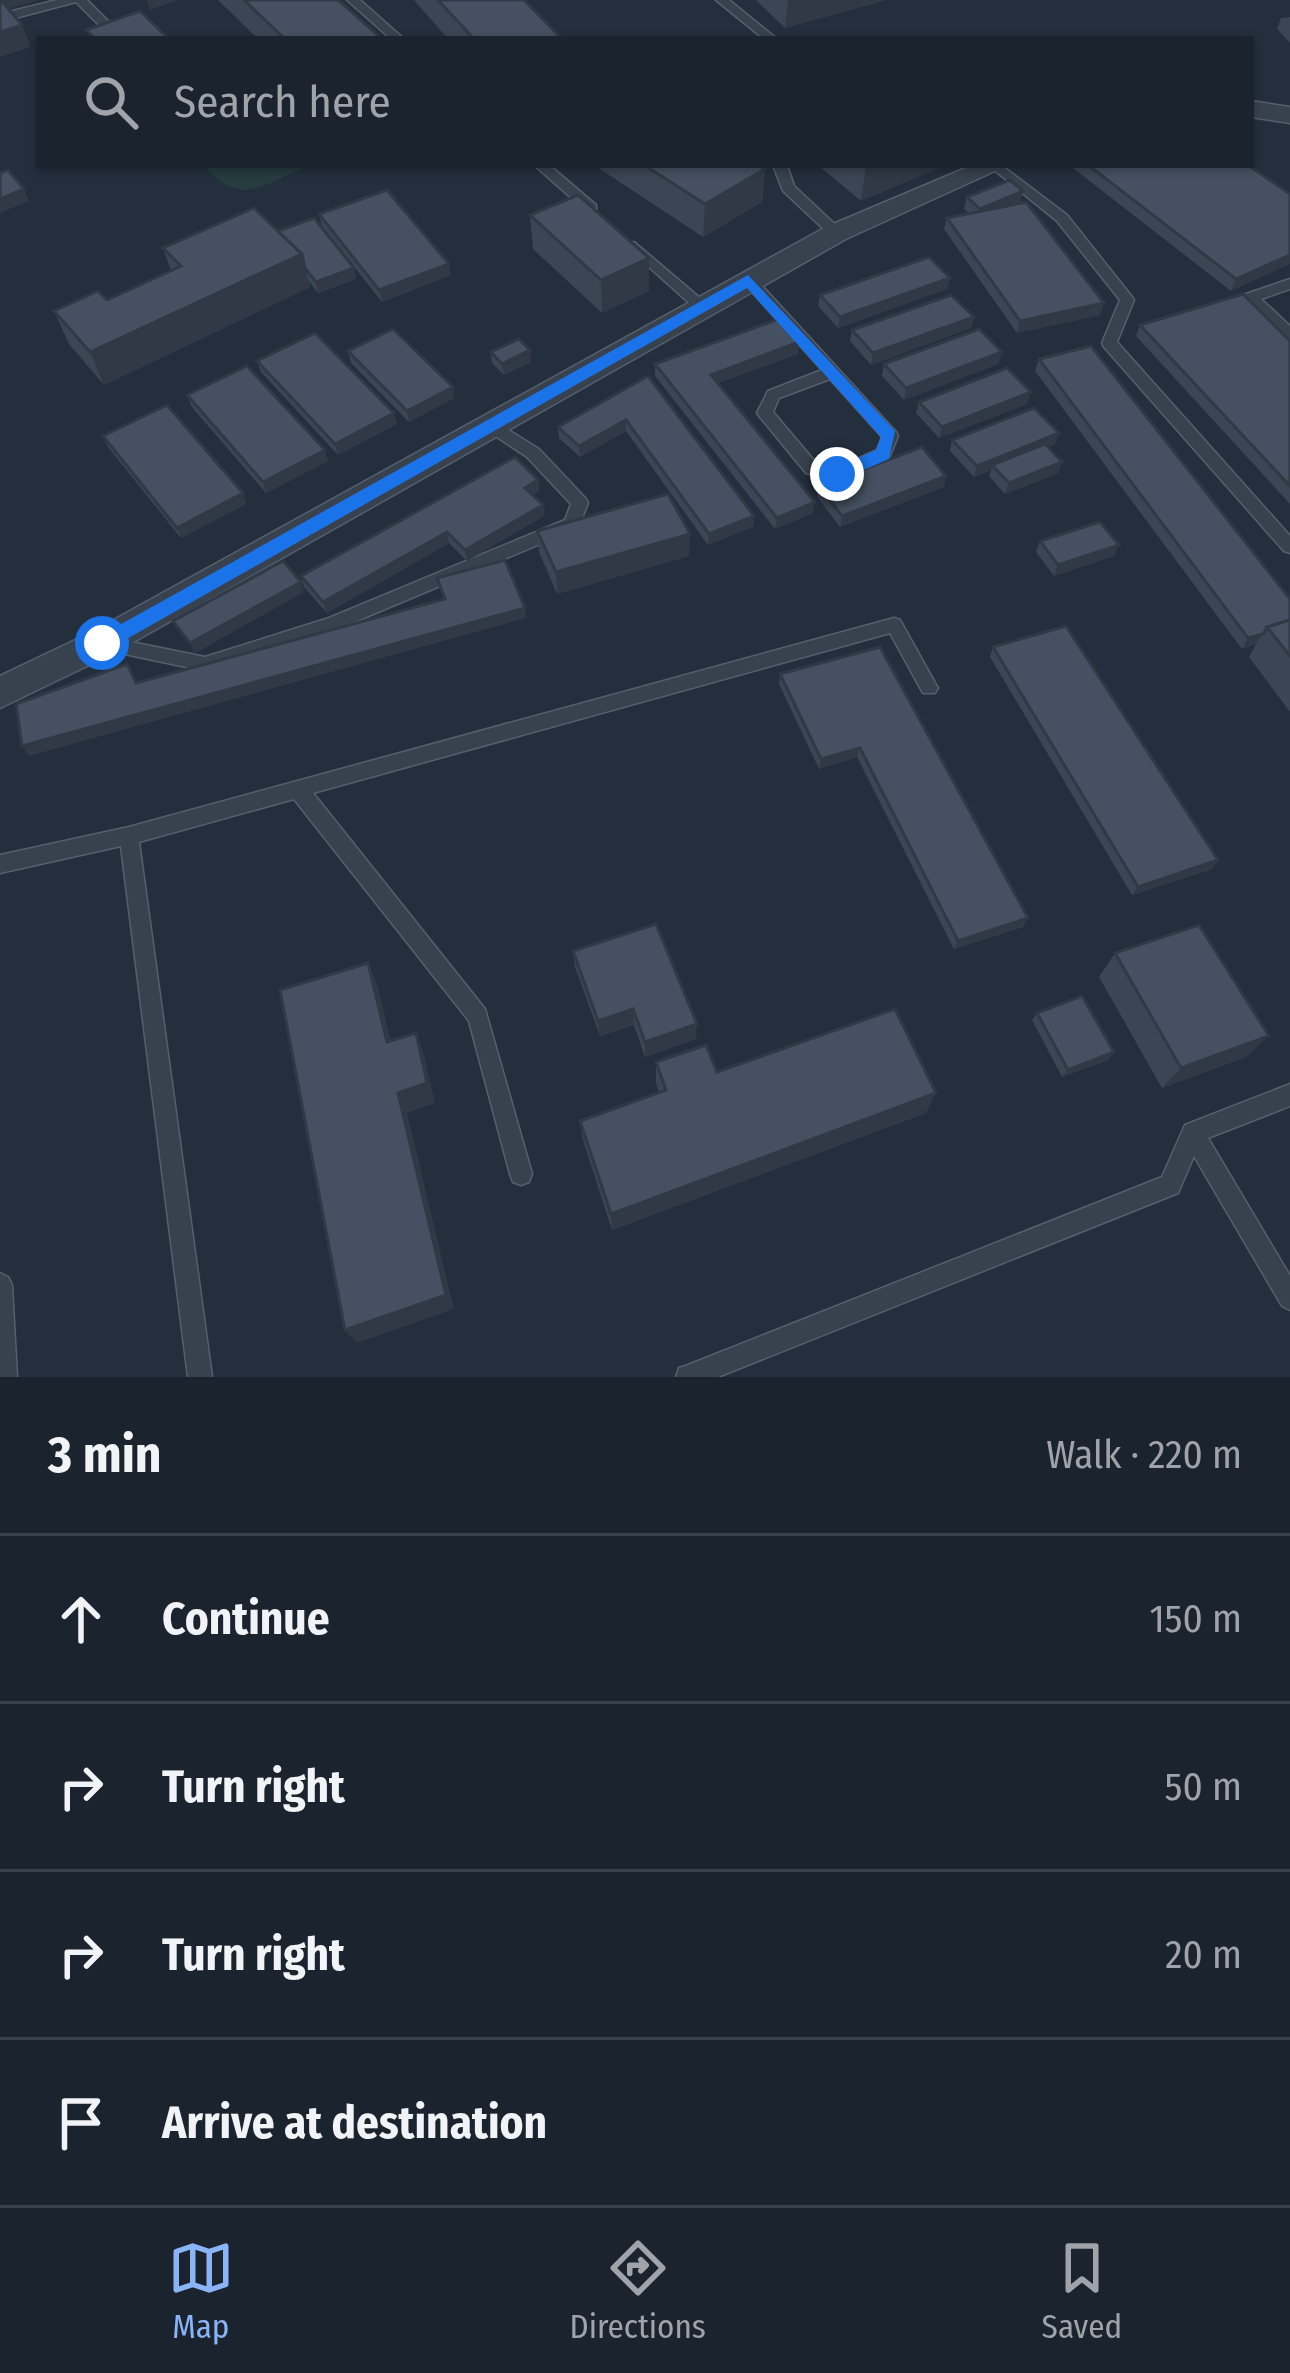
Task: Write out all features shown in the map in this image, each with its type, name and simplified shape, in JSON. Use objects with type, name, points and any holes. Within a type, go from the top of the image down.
[{"type":"street","points":[[1254,109],[1290,115]]},
{"type":"street","points":[[0,693],[102,643],[836,233],[987,168]]},
{"type":"lane","points":[[0,18],[75,0],[110,29]]},
{"type":"lane","points":[[353,0],[395,36]]},
{"type":"lane","points":[[722,0],[767,36]]},
{"type":"lane","points":[[544,168],[702,307]]},
{"type":"lane","points":[[781,168],[788,188],[836,233]]},
{"type":"lane","points":[[998,168],[1062,218],[1127,300],[1109,343],[1290,547]]},
{"type":"lane","points":[[748,280],[832,372],[890,436],[883,454],[837,474],[812,469],[765,413],[773,395],[832,372]]},
{"type":"lane","points":[[1290,284],[1252,297],[1290,335]]},
{"type":"lane","points":[[102,643],[205,664],[334,623],[572,524],[580,503],[560,477],[494,427]]},
{"type":"lane","points":[[0,864],[129,836],[894,625],[929,688]]},
{"type":"lane","points":[[298,789],[478,1016],[521,1174]]},
{"type":"lane","points":[[129,836],[200,1377]]},
{"type":"lane","points":[[688,1377],[1170,1185],[1193,1133],[1290,1095]]},
{"type":"lane","points":[[1193,1133],[1290,1298]]},
{"type":"lane","points":[[0,1285],[5,1377]]},
{"type":"green space","points":[[206,168],[303,168],[253,189],[242,190]]},
{"type":"building","points":[[1,0],[22,25],[0,32]]},
{"type":"building","points":[[244,0],[338,0],[379,36],[282,36]]},
{"type":"building","points":[[438,0],[524,0],[559,36],[471,36]]},
{"type":"building","points":[[140,11],[166,36],[92,36],[86,30]]},
{"type":"building","points":[[649,168],[765,169],[705,204]]},
{"type":"building","points":[[1092,168],[1252,168],[1290,194],[1290,255],[1236,279]]},
{"type":"building","points":[[8,170],[24,189],[0,199],[0,173]]},
{"type":"building","points":[[1010,180],[1023,191],[980,209],[967,197]]},
{"type":"building","points":[[387,190],[449,264],[379,290],[319,214]]},
{"type":"building","points":[[578,195],[649,258],[601,280],[530,215]]},
{"type":"building","points":[[1026,202],[1104,303],[1020,321],[947,218]]},
{"type":"building","points":[[254,208],[302,254],[90,352],[54,311],[98,291],[107,300],[181,266],[163,248]]},
{"type":"building","points":[[314,218],[354,268],[316,282],[302,254],[278,231]]},
{"type":"building","points":[[929,257],[950,278],[840,317],[820,295]]},
{"type":"building","points":[[1243,294],[1290,341],[1290,486],[1140,325]]},
{"type":"building","points":[[951,295],[974,317],[873,353],[852,330]]},
{"type":"building","points":[[779,319],[799,342],[711,375],[815,502],[777,518],[655,364]]},
{"type":"building","points":[[393,329],[453,387],[407,411],[348,351]]},
{"type":"building","points":[[979,329],[1002,352],[906,388],[884,364]]},
{"type":"building","points":[[315,333],[394,413],[335,444],[257,361]]},
{"type":"building","points":[[519,339],[530,350],[502,364],[491,352]]},
{"type":"building","points":[[1091,346],[1290,599],[1290,620],[1248,638],[1039,359]]},
{"type":"building","points":[[247,366],[325,450],[263,482],[187,395]]},
{"type":"building","points":[[1007,368],[1031,392],[942,427],[919,402]]},
{"type":"building","points":[[648,376],[754,516],[709,534],[626,420],[579,446],[558,427]]},
{"type":"building","points":[[167,405],[243,493],[177,528],[103,436]]},
{"type":"building","points":[[1034,408],[1059,433],[977,466],[952,440]]},
{"type":"building","points":[[1045,444],[1062,462],[1009,483],[992,465]]},
{"type":"building","points":[[922,447],[946,476],[842,516],[819,486]]},
{"type":"building","points":[[515,457],[538,480],[525,488],[543,505],[465,550],[447,532],[323,602],[301,576]]},
{"type":"building","points":[[668,494],[690,534],[556,572],[537,531]]},
{"type":"building","points":[[1100,522],[1119,545],[1058,565],[1040,541]]},
{"type":"building","points":[[505,560],[525,608],[22,746],[16,704],[127,664],[136,683],[445,599],[437,578]]},
{"type":"building","points":[[283,561],[301,582],[190,643],[173,621]]},
{"type":"building","points":[[1290,620],[1290,656],[1267,627]]},
{"type":"building","points":[[1066,626],[1218,860],[1138,887],[993,647]]},
{"type":"building","points":[[880,647],[1028,918],[958,941],[860,748],[821,759],[780,674]]},
{"type":"building","points":[[656,924],[697,1024],[645,1042],[633,1009],[598,1021],[573,951]]},
{"type":"building","points":[[1199,925],[1269,1036],[1181,1068],[1115,953]]},
{"type":"building","points":[[368,963],[387,1042],[416,1033],[427,1083],[398,1093],[446,1295],[345,1330],[280,990]]},
{"type":"building","points":[[1082,996],[1114,1052],[1068,1070],[1037,1013]]},
{"type":"building","points":[[895,1009],[936,1093],[611,1214],[580,1121],[666,1090],[656,1062],[706,1045],[717,1072]]},
{"type":"route","points":[[102,643],[494,427],[748,280],[890,436],[883,454],[837,474]]}]
